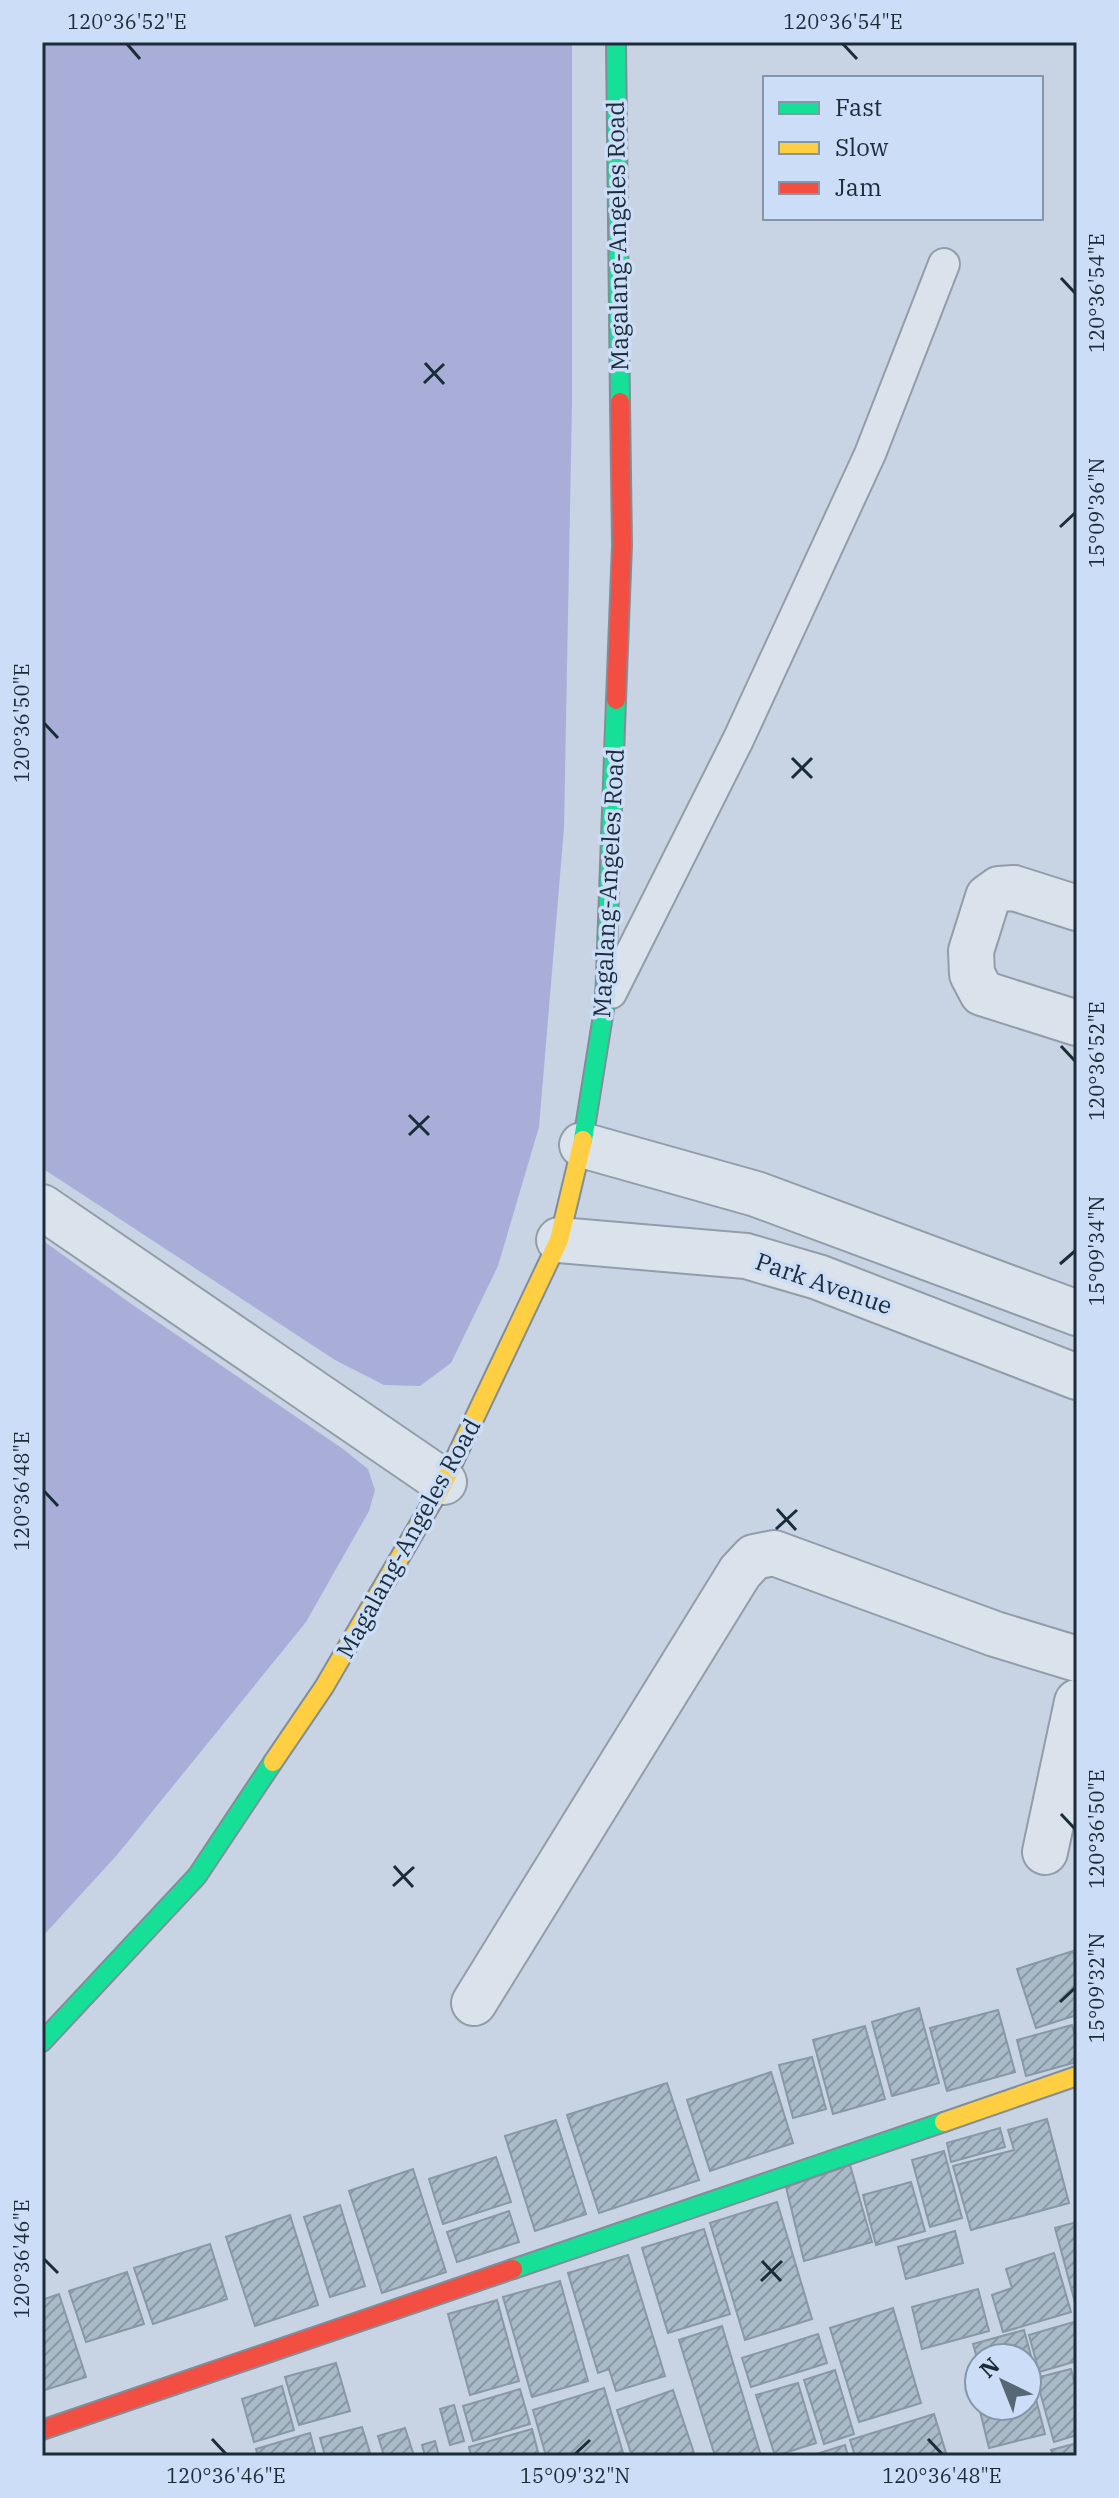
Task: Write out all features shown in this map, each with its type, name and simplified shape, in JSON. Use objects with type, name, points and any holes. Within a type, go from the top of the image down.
[{"type":"main road","name":"Magalang-Angeles Road","points":[[42,2042],[197,1876],[324,1687],[444,1482],[559,1240],[582,1145],[605,1003],[622,545],[616,42]]},
{"type":"main road","points":[[42,2430],[1077,2076]]},
{"type":"street","points":[[1077,908],[1014,888],[999,889],[988,897],[971,951],[972,974],[982,993],[1077,1023]]},
{"type":"street","points":[[582,1145],[756,1194],[1077,1313]]},
{"type":"street","points":[[42,1207],[444,1482]]},
{"type":"street","name":"Park Avenue","points":[[559,1240],[746,1256],[818,1277],[1077,1377]]},
{"type":"street","points":[[474,2003],[740,1572],[754,1557],[774,1553],[995,1634],[1077,1659]]},
{"type":"street","points":[[1045,1852],[1077,1702]]},
{"type":"lane","points":[[605,1003],[738,740],[870,454],[944,264]]},
{"type":"shaded area","points":[[42,42],[572,42],[572,404],[564,828],[539,1127],[498,1266],[451,1363],[420,1386],[384,1385],[335,1360],[42,1168]]},
{"type":"shaded area","points":[[42,1240],[343,1449],[368,1469],[375,1490],[369,1511],[306,1622],[117,1855],[42,1937]]},
{"type":"building","points":[[1073,1951],[1077,1963],[1077,2015],[1036,2028],[1017,1969]]},
{"type":"building","points":[[919,2008],[939,2083],[892,2096],[872,2022]]},
{"type":"building","points":[[998,2010],[1015,2072],[947,2091],[930,2028]]},
{"type":"building","points":[[1072,2025],[1077,2043],[1077,2062],[1026,2076],[1017,2040]]},
{"type":"building","points":[[865,2026],[885,2099],[833,2114],[813,2040]]},
{"type":"building","points":[[812,2057],[826,2109],[793,2118],[779,2065]]},
{"type":"building","points":[[771,2072],[793,2143],[710,2171],[687,2100]]},
{"type":"building","points":[[667,2083],[699,2180],[599,2213],[567,2115]]},
{"type":"building","points":[[1047,2119],[1069,2203],[971,2230],[953,2166],[1014,2150],[1008,2130]]},
{"type":"building","points":[[556,2120],[586,2214],[535,2231],[505,2136]]},
{"type":"building","points":[[1000,2128],[1005,2147],[951,2162],[947,2143]]},
{"type":"building","points":[[944,2151],[962,2218],[930,2227],[912,2160]]},
{"type":"building","points":[[496,2157],[511,2202],[443,2224],[429,2179]]},
{"type":"building","points":[[850,2165],[872,2242],[804,2261],[786,2187]]},
{"type":"building","points":[[413,2169],[446,2272],[382,2293],[349,2191]]},
{"type":"building","points":[[911,2182],[925,2231],[876,2245],[863,2195]]},
{"type":"building","points":[[777,2202],[812,2319],[745,2340],[710,2223]]},
{"type":"building","points":[[340,2205],[365,2286],[330,2297],[304,2217]]},
{"type":"building","points":[[509,2211],[519,2242],[457,2262],[447,2232]]},
{"type":"building","points":[[290,2215],[318,2305],[255,2326],[226,2237]]},
{"type":"building","points":[[1077,2222],[1077,2310],[1055,2228]]},
{"type":"building","points":[[704,2229],[730,2314],[668,2333],[642,2248]]},
{"type":"building","points":[[955,2231],[963,2263],[906,2279],[898,2247]]},
{"type":"building","points":[[210,2244],[227,2299],[153,2324],[134,2268]]},
{"type":"building","points":[[1054,2253],[1071,2312],[1003,2332],[992,2295],[1012,2288],[1006,2269]]},
{"type":"building","points":[[628,2255],[665,2376],[616,2391],[609,2369],[598,2373],[568,2273]]},
{"type":"building","points":[[127,2272],[144,2324],[86,2342],[69,2291]]},
{"type":"building","points":[[560,2281],[588,2381],[532,2397],[503,2297]]},
{"type":"building","points":[[978,2289],[989,2331],[922,2349],[912,2307]]},
{"type":"building","points":[[59,2294],[86,2377],[42,2391],[42,2300]]},
{"type":"building","points":[[497,2300],[519,2381],[470,2395],[448,2314]]},
{"type":"building","points":[[893,2308],[921,2403],[859,2422],[830,2328]]},
{"type":"building","points":[[1077,2321],[1077,2361],[1043,2371],[1043,2342],[1031,2342],[1029,2335]]},
{"type":"building","points":[[722,2326],[761,2456],[715,2456],[679,2340]]},
{"type":"building","points":[[1024,2330],[1027,2342],[980,2342]]},
{"type":"building","points":[[818,2334],[827,2363],[751,2387],[742,2358]]},
{"type":"building","points":[[336,2363],[350,2411],[299,2425],[285,2377]]},
{"type":"building","points":[[1071,2369],[1077,2392],[1077,2435],[1054,2442],[1043,2403],[1043,2376]]},
{"type":"building","points":[[835,2370],[854,2434],[824,2444],[804,2380]]},
{"type":"building","points":[[798,2383],[816,2443],[775,2456],[756,2395]]},
{"type":"building","points":[[282,2386],[294,2430],[254,2442],[242,2399]]},
{"type":"building","points":[[604,2388],[624,2456],[546,2456],[533,2410]]},
{"type":"building","points":[[520,2389],[530,2424],[473,2441],[463,2406]]},
{"type":"building","points":[[673,2390],[695,2456],[632,2456],[617,2410]]},
{"type":"building","points":[[454,2405],[464,2441],[450,2445],[440,2409]]},
{"type":"building","points":[[934,2414],[947,2456],[855,2456],[850,2440]]},
{"type":"building","points":[[983,2422],[1042,2422],[1045,2434],[989,2448]]},
{"type":"building","points":[[362,2427],[371,2456],[325,2456],[320,2438]]},
{"type":"building","points":[[405,2428],[414,2456],[384,2456],[378,2436]]},
{"type":"building","points":[[532,2429],[539,2456],[471,2456],[469,2447]]},
{"type":"building","points":[[310,2433],[316,2456],[258,2456],[256,2449]]},
{"type":"building","points":[[435,2441],[439,2456],[425,2456],[422,2445]]},
{"type":"building","points":[[1077,2443],[1077,2456],[1053,2456],[1051,2450]]},
{"type":"building","points":[[845,2445],[848,2456],[810,2456]]},
{"type":"traffic: fast","points":[[616,42],[620,402]]},
{"type":"traffic: fast","points":[[583,1140],[605,1003],[616,700]]},
{"type":"traffic: fast","points":[[42,2042],[197,1876],[273,1762]]},
{"type":"traffic: fast","points":[[513,2269],[944,2122]]},
{"type":"traffic: slow","points":[[273,1762],[324,1687],[444,1482],[559,1240],[583,1140]]},
{"type":"traffic: slow","points":[[944,2122],[1077,2076]]},
{"type":"traffic: jam","points":[[616,700],[622,545],[620,402]]},
{"type":"traffic: jam","points":[[42,2430],[513,2269]]}]
